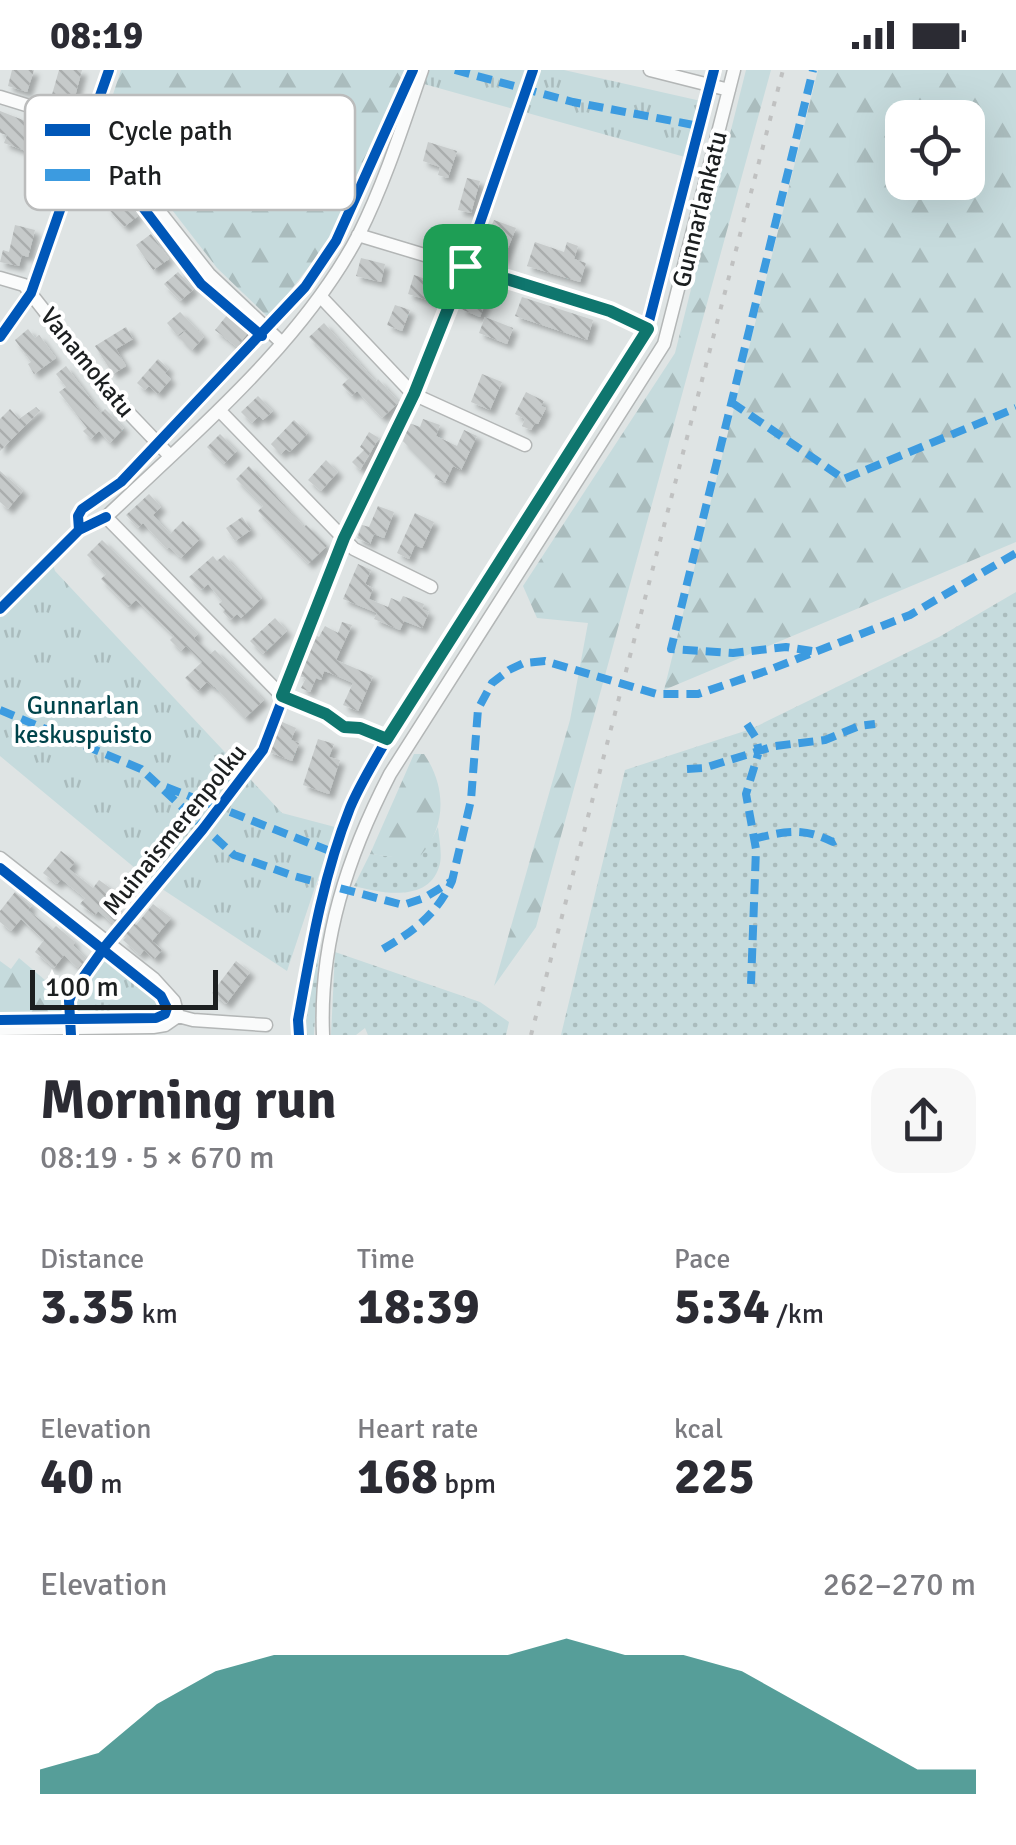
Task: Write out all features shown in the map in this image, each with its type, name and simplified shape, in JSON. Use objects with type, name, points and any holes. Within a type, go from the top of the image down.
[{"type":"street","points":[[344,727],[326,714],[282,696],[106,517],[219,410],[320,296],[358,234],[393,155],[422,70]]},
{"type":"street","points":[[650,70],[729,90]]},
{"type":"street","name":"Gunnarlankatu","points":[[323,1035],[324,975],[331,928],[368,816],[390,774],[664,344],[734,70]]},
{"type":"street","points":[[0,97],[25,105]]},
{"type":"street","points":[[158,210],[209,274],[281,342]]},
{"type":"street","points":[[358,234],[610,311]]},
{"type":"street","name":"Vanamokatu","points":[[0,278],[24,285],[105,388],[170,456]]},
{"type":"street","points":[[320,296],[414,394],[525,445]]},
{"type":"street","points":[[219,410],[354,549],[430,587]]},
{"type":"street","points":[[0,858],[154,980],[174,1001],[178,1016]]},
{"type":"street","points":[[0,1028],[153,1026],[178,1016],[266,1025]]},
{"type":"green space","points":[[121,70],[431,70],[396,115],[355,200],[355,95],[113,95]]},
{"type":"green space","points":[[429,70],[564,70],[701,101],[685,157],[424,84]]},
{"type":"green space","points":[[746,70],[771,70],[536,927],[494,986],[570,720],[588,623],[537,618],[523,586],[675,353]]},
{"type":"green space","points":[[818,70],[1016,70],[1016,542],[664,690]]},
{"type":"green space","points":[[172,210],[350,210],[269,318],[217,268]]},
{"type":"green space","name":"Gunnarlan keskuspuisto","points":[[49,551],[55,571],[282,813],[335,827],[287,971],[153,883],[0,756],[0,597]]},
{"type":"green space","points":[[1016,592],[1016,1035],[561,1035],[625,770],[751,729],[939,637]]},
{"type":"green space","points":[[414,754],[424,754],[440,792],[436,831],[421,855],[409,859],[370,854]]},
{"type":"green space","points":[[438,827],[440,863],[425,886],[402,893],[354,886],[370,854],[411,856],[425,847]]},
{"type":"green space","points":[[328,892],[331,893],[319,949],[314,1035],[303,1035],[308,992]]},
{"type":"green space","points":[[335,952],[480,1002],[509,1022],[506,1035],[368,1035],[365,1028],[356,1035],[331,1035]]},
{"type":"green space","points":[[103,957],[157,997],[161,1002],[158,1013],[73,1016],[78,992]]},
{"type":"green space","points":[[19,958],[65,997],[64,1014],[0,1016],[0,961],[11,969]]},
{"type":"building","points":[[12,70],[34,70],[27,92],[8,86]]},
{"type":"building","points":[[59,70],[82,70],[75,95],[52,95]]},
{"type":"building","points":[[0,111],[25,121],[25,151],[4,143],[7,135],[0,133]]},
{"type":"building","points":[[428,142],[457,151],[448,178],[438,175],[440,167],[423,161]]},
{"type":"building","points":[[467,178],[480,181],[471,213],[458,210]]},
{"type":"building","points":[[110,210],[133,210],[138,216],[124,227]]},
{"type":"building","points":[[494,220],[516,228],[503,261],[480,252]]},
{"type":"building","points":[[15,225],[35,230],[28,257],[22,255],[19,266],[0,262],[3,250],[9,252]]},
{"type":"building","points":[[151,234],[169,259],[153,270],[136,245]]},
{"type":"building","points":[[535,242],[564,252],[567,242],[578,246],[574,259],[586,263],[580,282],[527,266]]},
{"type":"building","points":[[361,258],[385,264],[381,282],[356,276]]},
{"type":"building","points":[[178,272],[194,289],[180,301],[164,284]]},
{"type":"building","points":[[414,275],[440,284],[434,302],[408,294]]},
{"type":"building","points":[[472,283],[490,291],[480,317],[461,309]]},
{"type":"building","points":[[522,297],[593,320],[587,340],[515,316]]},
{"type":"building","points":[[395,305],[410,310],[402,331],[387,325]]},
{"type":"building","points":[[180,312],[204,337],[192,350],[179,337],[187,329],[177,335],[167,323]]},
{"type":"building","points":[[228,314],[250,330],[237,347],[215,330]]},
{"type":"building","points":[[485,317],[513,328],[507,344],[479,333]]},
{"type":"building","points":[[324,323],[399,402],[382,418],[357,391],[352,396],[342,385],[349,378],[309,337]]},
{"type":"building","points":[[126,327],[133,339],[116,349],[126,366],[113,374],[95,346]]},
{"type":"building","points":[[28,329],[35,338],[39,335],[56,358],[34,374],[28,364],[31,362],[15,340]]},
{"type":"building","points":[[158,359],[169,369],[165,373],[171,379],[158,394],[137,383]]},
{"type":"building","points":[[66,366],[101,413],[105,409],[124,428],[110,443],[99,431],[91,439],[83,431],[87,428],[59,392],[66,387],[56,374]]},
{"type":"building","points":[[482,374],[502,382],[490,410],[471,402]]},
{"type":"building","points":[[526,392],[544,401],[541,406],[546,408],[531,430],[522,426],[525,419],[515,414]]},
{"type":"building","points":[[258,396],[273,411],[252,423],[241,412]]},
{"type":"building","points":[[36,407],[40,411],[0,451],[0,419],[10,409],[19,419]]},
{"type":"building","points":[[423,419],[440,425],[436,436],[457,446],[464,430],[477,436],[461,470],[453,466],[445,483],[434,478],[436,474],[403,441],[409,423],[420,427]]},
{"type":"building","points":[[294,420],[308,433],[290,452],[286,449],[281,454],[271,444]]},
{"type":"building","points":[[369,432],[379,438],[360,470],[352,462],[364,450],[360,447]]},
{"type":"building","points":[[220,434],[237,451],[224,464],[207,447]]},
{"type":"building","points":[[326,460],[338,472],[321,491],[308,480]]},
{"type":"building","points":[[249,466],[304,527],[327,546],[308,564],[258,511],[263,506],[236,479]]},
{"type":"building","points":[[0,471],[23,491],[8,509],[0,502]]},
{"type":"building","points":[[149,494],[161,507],[153,515],[170,534],[183,521],[200,539],[181,558],[143,523],[138,528],[126,515]]},
{"type":"building","points":[[378,506],[394,512],[384,538],[374,534],[370,544],[357,538],[362,525],[369,527]]},
{"type":"building","points":[[415,513],[434,522],[422,548],[415,545],[409,559],[397,553]]},
{"type":"building","points":[[242,517],[251,530],[235,541],[226,528]]},
{"type":"building","points":[[102,540],[198,634],[194,638],[210,654],[215,650],[264,700],[245,718],[214,686],[207,682],[198,691],[185,678],[202,662],[186,646],[181,651],[170,640],[174,636],[136,600],[128,607],[101,579],[106,574],[87,555]]},
{"type":"building","points":[[224,555],[262,598],[241,618],[237,614],[230,620],[219,604],[222,601],[208,584],[201,590],[189,577],[213,556],[217,561]]},
{"type":"building","points":[[358,564],[371,570],[365,584],[373,588],[369,599],[388,607],[391,598],[400,602],[403,596],[424,604],[422,609],[429,612],[422,628],[404,621],[400,630],[374,619],[377,613],[343,599]]},
{"type":"building","points":[[275,618],[287,631],[263,654],[250,641]]},
{"type":"building","points":[[342,622],[352,625],[336,660],[373,676],[358,711],[343,705],[353,683],[330,673],[324,671],[321,680],[316,678],[310,692],[301,688],[306,678],[299,676],[317,636],[325,626],[338,633]]},
{"type":"building","points":[[280,721],[296,728],[291,740],[299,743],[292,761],[267,751]]},
{"type":"building","points":[[318,739],[334,744],[329,757],[340,760],[329,794],[303,785]]},
{"type":"building","points":[[61,851],[75,862],[69,869],[93,888],[99,880],[113,890],[106,900],[136,925],[153,904],[171,918],[152,941],[162,950],[154,959],[144,950],[140,955],[123,940],[127,936],[98,911],[95,915],[80,904],[85,898],[61,879],[57,884],[43,873]]},
{"type":"building","points":[[15,892],[32,906],[28,910],[52,930],[56,926],[75,942],[73,945],[87,959],[78,968],[64,955],[54,968],[35,952],[44,940],[21,919],[11,931],[0,922],[0,911]]},
{"type":"building","points":[[236,961],[250,972],[226,1004],[212,993]]},
{"type":"railway","points":[[531,1035],[783,70]]},
{"type":"marked path","points":[[455,70],[573,102],[699,126]]},
{"type":"marked path","points":[[812,651],[786,647],[733,653],[671,649],[813,70]]},
{"type":"marked path","points":[[731,402],[844,479],[1016,408]]},
{"type":"marked path","points":[[0,710],[141,769],[234,855],[294,876],[403,905],[452,881],[471,800],[478,709],[492,683],[509,670],[524,663],[545,661],[657,694],[698,694],[910,615],[1016,553]]},
{"type":"marked path","points":[[747,724],[759,751],[746,794],[756,849],[751,984]]},
{"type":"marked path","points":[[687,769],[704,768],[775,746],[825,740],[875,724]]},
{"type":"marked path","points":[[166,787],[335,853]]},
{"type":"marked path","points":[[754,839],[794,832],[837,840]]},
{"type":"marked path","points":[[383,949],[424,921],[452,881]]},
{"type":"cycle path","points":[[100,95],[109,70]]},
{"type":"cycle path","points":[[355,199],[413,70]]},
{"type":"cycle path","name":"Muinaismerenpolku","points":[[71,1035],[72,993],[263,750],[344,538],[413,394],[465,266],[533,70]]},
{"type":"cycle path","points":[[299,1035],[298,1020],[319,912],[350,808],[387,739],[647,329],[714,70]]},
{"type":"cycle path","points":[[0,337],[31,293],[60,210]]},
{"type":"cycle path","points":[[145,210],[201,284],[262,336]]},
{"type":"cycle path","points":[[79,530],[82,509],[121,482],[305,287],[336,241],[350,210]]},
{"type":"cycle path","points":[[0,609],[79,530],[106,517]]},
{"type":"cycle path","points":[[0,868],[161,996],[167,1008],[165,1014],[156,1018],[0,1020]]},
{"type":"route","points":[[465,266],[610,311],[648,329],[387,739],[360,728],[344,727],[326,714],[282,696],[344,538],[414,394],[465,266]]}]
